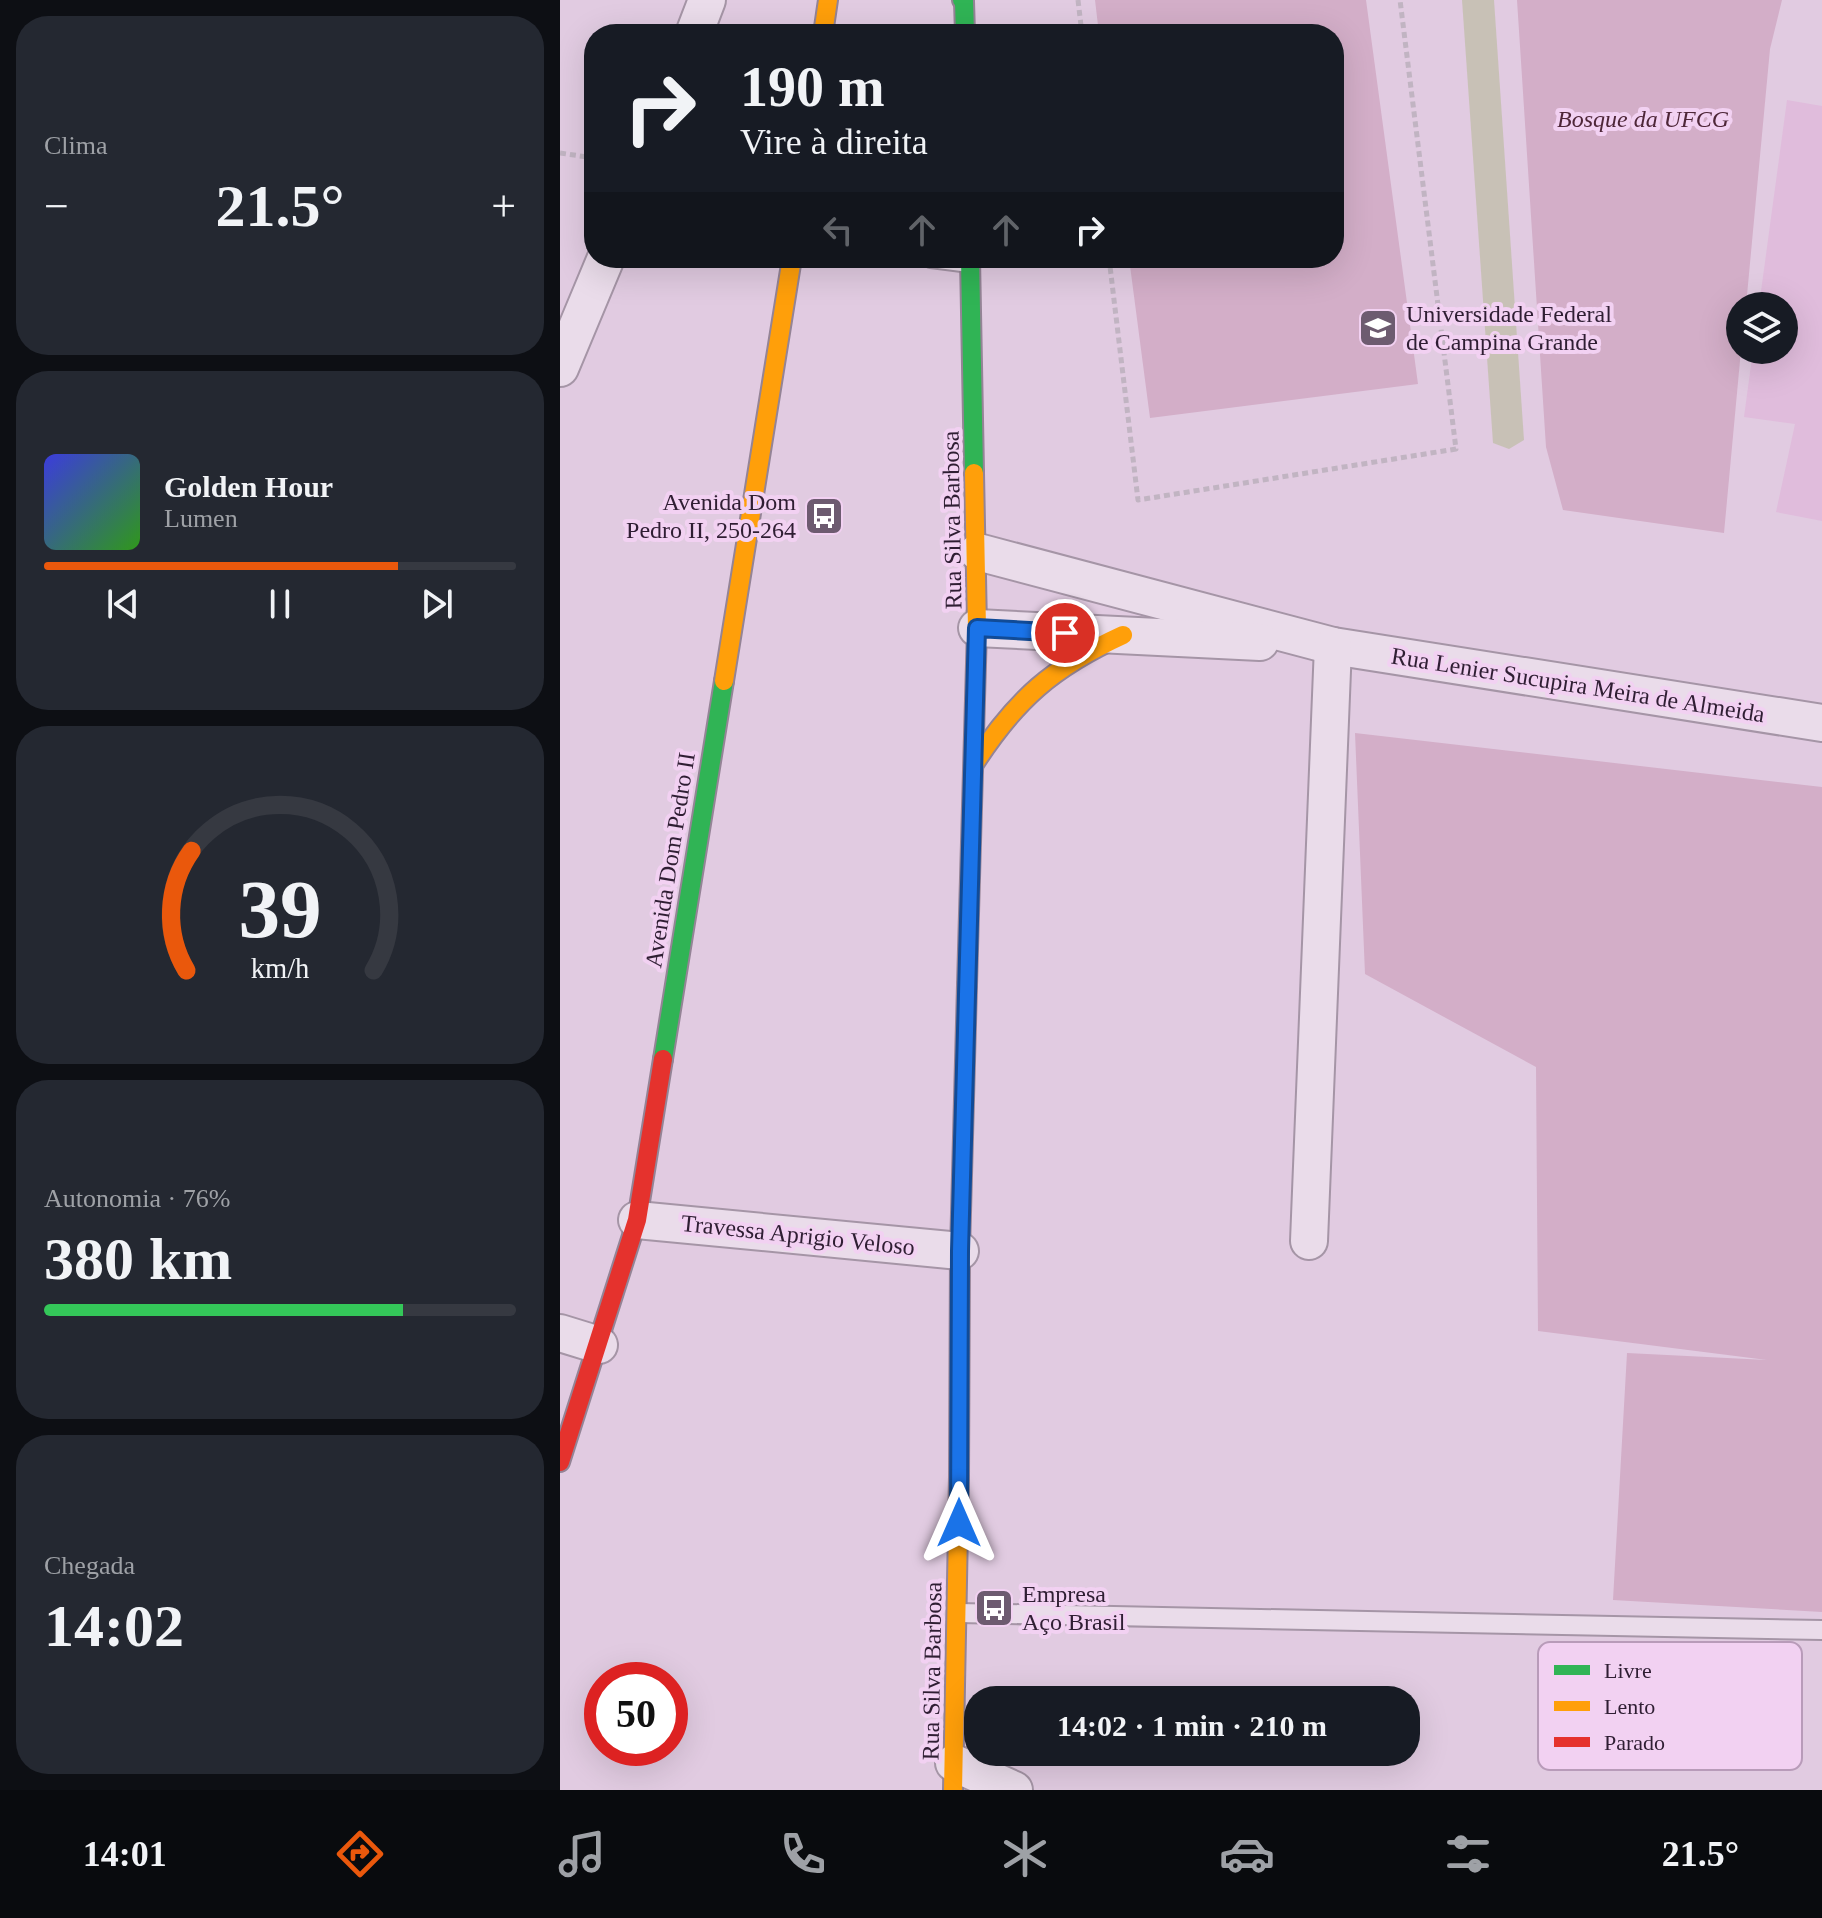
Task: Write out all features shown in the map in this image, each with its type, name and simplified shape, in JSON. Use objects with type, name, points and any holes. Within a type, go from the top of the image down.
[{"type":"main road","points":[[824,24],[828,0]]},
{"type":"main road","points":[[963,0],[964,24]]},
{"type":"main road","name":"Avenida Dom Pedro II","points":[[560,1462],[637,1220],[790,268]]},
{"type":"main road","name":"Rua Silva Barbosa","points":[[954,1776],[959,1613],[960,1251],[978,552],[970,268]]},
{"type":"main road","points":[[974,764],[1000,721],[1035,684],[1076,655],[1123,635]]},
{"type":"street","points":[[698,24],[707,0]]},
{"type":"street","points":[[560,368],[602,268]]},
{"type":"street","name":"Rua Lenier Sucupira Meira de Almeida","points":[[978,552],[1333,646],[1822,723]]},
{"type":"street","name":"Rua Lenier Sucupira Meira de Almeida","points":[[977,628],[1333,646]]},
{"type":"street","points":[[1309,1241],[1333,646]]},
{"type":"street","name":"Travessa Aprigio Veloso","points":[[637,1220],[960,1251]]},
{"type":"street","points":[[560,1333],[599,1345]]},
{"type":"street","points":[[954,1776],[1014,1790]]},
{"type":"lane","points":[[959,1613],[1822,1630]]},
{"type":"path","points":[[1078,0],[1081,24]]},
{"type":"path","points":[[1110,268],[1138,500],[1456,449],[1400,0]]},
{"type":"path","points":[[560,153],[584,157]]},
{"type":"shaded area","points":[[1462,0],[1494,0],[1524,440],[1509,449],[1493,443]]},
{"type":"shaded area","points":[[1787,100],[1822,106],[1822,521],[1776,512],[1795,424],[1744,417],[1751,364],[1798,364],[1798,292],[1761,292]]},
{"type":"green space","points":[[1095,0],[1366,0],[1418,384],[1150,418],[1130,268],[1344,268],[1344,24],[1098,24]]},
{"type":"green space","name":"Bosque da UFCG","points":[[1517,0],[1782,0],[1770,49],[1747,292],[1726,292],[1726,364],[1740,364],[1724,533],[1563,510],[1546,447]]},
{"type":"green space","points":[[1355,733],[1822,787],[1822,1612],[1613,1600],[1627,1353],[1767,1360],[1538,1331],[1536,1067],[1365,974]]},
{"type":"traffic: fast","points":[[964,1],[965,24]]},
{"type":"traffic: fast","points":[[970,268],[974,473]]},
{"type":"traffic: fast","points":[[663,1059],[724,681]]},
{"type":"traffic: fast","points":[[959,1477],[960,1251],[967,985]]},
{"type":"traffic: slow","points":[[824,24],[828,0]]},
{"type":"traffic: slow","points":[[724,681],[790,268]]},
{"type":"traffic: slow","points":[[967,985],[977,628],[974,473]]},
{"type":"traffic: slow","points":[[974,764],[1005,721],[1038,687],[1076,660],[1123,635]]},
{"type":"traffic: slow","points":[[953,1790],[959,1477]]},
{"type":"traffic: jam","points":[[560,1462],[637,1220],[663,1059]]},
{"type":"place","name":"Universidade Federal de Campina Grande","points":[[1378,328]]},
{"type":"place","name":"Avenida Dom Pedro II, 250-264","points":[[824,516]]},
{"type":"place","name":"Empresa Aço Brasil","points":[[994,1608]]},
{"type":"route","points":[[959,1523],[960,1251],[977,628],[1065,633]]}]
